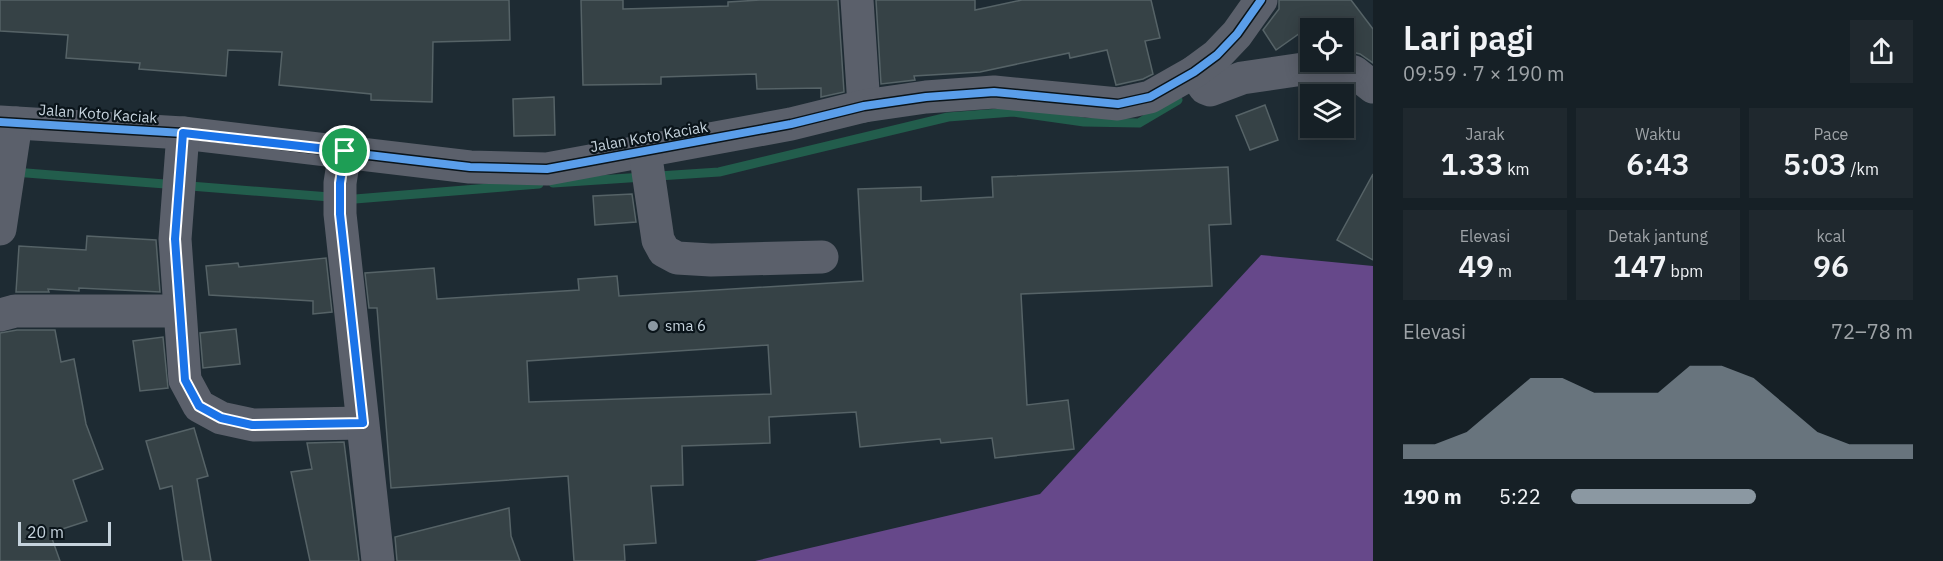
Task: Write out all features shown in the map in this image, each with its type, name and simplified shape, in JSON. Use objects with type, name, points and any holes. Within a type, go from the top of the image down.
[{"type":"street","points":[[857,0],[864,106]]},
{"type":"street","name":"Jalan Koto Kaciak","points":[[10,130],[345,151],[470,167],[647,169],[791,124],[864,106],[926,97],[994,92],[1118,104],[1150,97],[1199,80],[1237,34],[1261,0]]},
{"type":"street","points":[[1199,80],[1210,90],[1242,78],[1310,68],[1341,68],[1354,72],[1373,87]]},
{"type":"street","points":[[0,229],[7,186],[10,130]]},
{"type":"street","points":[[182,142],[175,239],[179,311],[185,380],[199,406],[221,418],[252,425],[363,423]]},
{"type":"street","points":[[345,151],[340,198],[378,561]]},
{"type":"street","points":[[647,169],[658,240],[664,251],[677,258],[711,260],[822,257]]},
{"type":"street","points":[[0,315],[15,311],[179,311]]},
{"type":"shaded area","points":[[1261,255],[1373,266],[1373,561],[755,561],[1040,494]]},
{"type":"building","points":[[0,0],[509,0],[510,40],[433,42],[432,102],[371,100],[371,94],[279,85],[282,52],[228,50],[226,76],[139,69],[140,63],[66,58],[68,35],[0,31]]},
{"type":"building","points":[[581,0],[623,0],[623,9],[728,6],[728,2],[760,0],[838,0],[844,92],[821,97],[821,88],[757,89],[756,74],[661,77],[661,84],[583,85]]},
{"type":"building","points":[[876,0],[975,0],[975,10],[1022,0],[1151,0],[1160,38],[1145,41],[1153,74],[1143,79],[1116,85],[1107,50],[1070,58],[1069,53],[980,72],[914,76],[915,80],[881,84]]},
{"type":"building","points":[[1279,0],[1351,0],[1373,29],[1373,63],[1354,52],[1354,18],[1300,18],[1300,33],[1276,50],[1263,30],[1279,9]]},
{"type":"building","points":[[554,97],[555,135],[514,136],[513,99]]},
{"type":"building","points":[[1265,105],[1278,140],[1250,150],[1236,116]]},
{"type":"building","points":[[1228,167],[1231,224],[1209,225],[1212,286],[1021,294],[1027,405],[1068,400],[1074,449],[995,458],[992,438],[941,443],[940,439],[860,447],[856,412],[769,417],[770,443],[682,446],[683,485],[651,486],[656,543],[624,545],[625,561],[574,561],[568,476],[391,488],[377,308],[369,308],[365,273],[434,268],[437,299],[579,290],[578,279],[617,276],[619,296],[863,281],[858,189],[921,187],[921,201],[993,197],[992,177]],"holes":[[[768,345],[771,394],[529,402],[527,361]]]},
{"type":"building","points":[[1373,174],[1373,260],[1337,240]]},
{"type":"building","points":[[632,194],[636,222],[595,225],[593,196]]},
{"type":"building","points":[[87,236],[156,240],[160,292],[79,288],[79,291],[48,289],[49,292],[16,292],[19,246],[86,250]]},
{"type":"building","points":[[326,258],[332,312],[313,314],[313,301],[209,295],[206,266],[238,263],[239,267]]},
{"type":"building","points":[[236,329],[240,364],[203,368],[200,333]]},
{"type":"building","points":[[17,330],[55,330],[61,362],[74,359],[86,424],[103,469],[73,480],[87,521],[50,533],[60,561],[0,561],[0,333]]},
{"type":"building","points":[[163,337],[168,388],[140,391],[133,341]]},
{"type":"building","points":[[194,428],[208,476],[197,479],[211,561],[183,561],[172,486],[160,489],[146,441]]},
{"type":"building","points":[[344,442],[359,561],[310,561],[291,472],[312,469],[307,443]]},
{"type":"building","points":[[509,508],[511,536],[520,561],[397,561],[395,537]]},
{"type":"waterway","points":[[553,183],[719,172],[948,117],[1013,112],[1084,122],[1139,123],[1178,100]]},
{"type":"waterway","points":[[14,172],[355,199],[539,184]]},
{"type":"cycle path","points":[[0,122],[183,133],[470,167],[547,169],[791,124],[864,106],[926,97],[994,92],[1118,104],[1150,97],[1194,72],[1217,55],[1237,34],[1261,0]]},
{"type":"cycle path","points":[[183,133],[175,239],[185,380],[199,406],[221,418],[253,425],[362,423]]},
{"type":"place","name":"sma 6","points":[[653,326]]},
{"type":"route","points":[[183,133],[345,151],[340,183],[340,214],[363,423],[252,425],[221,418],[199,406],[185,380],[175,239],[183,133]]}]
